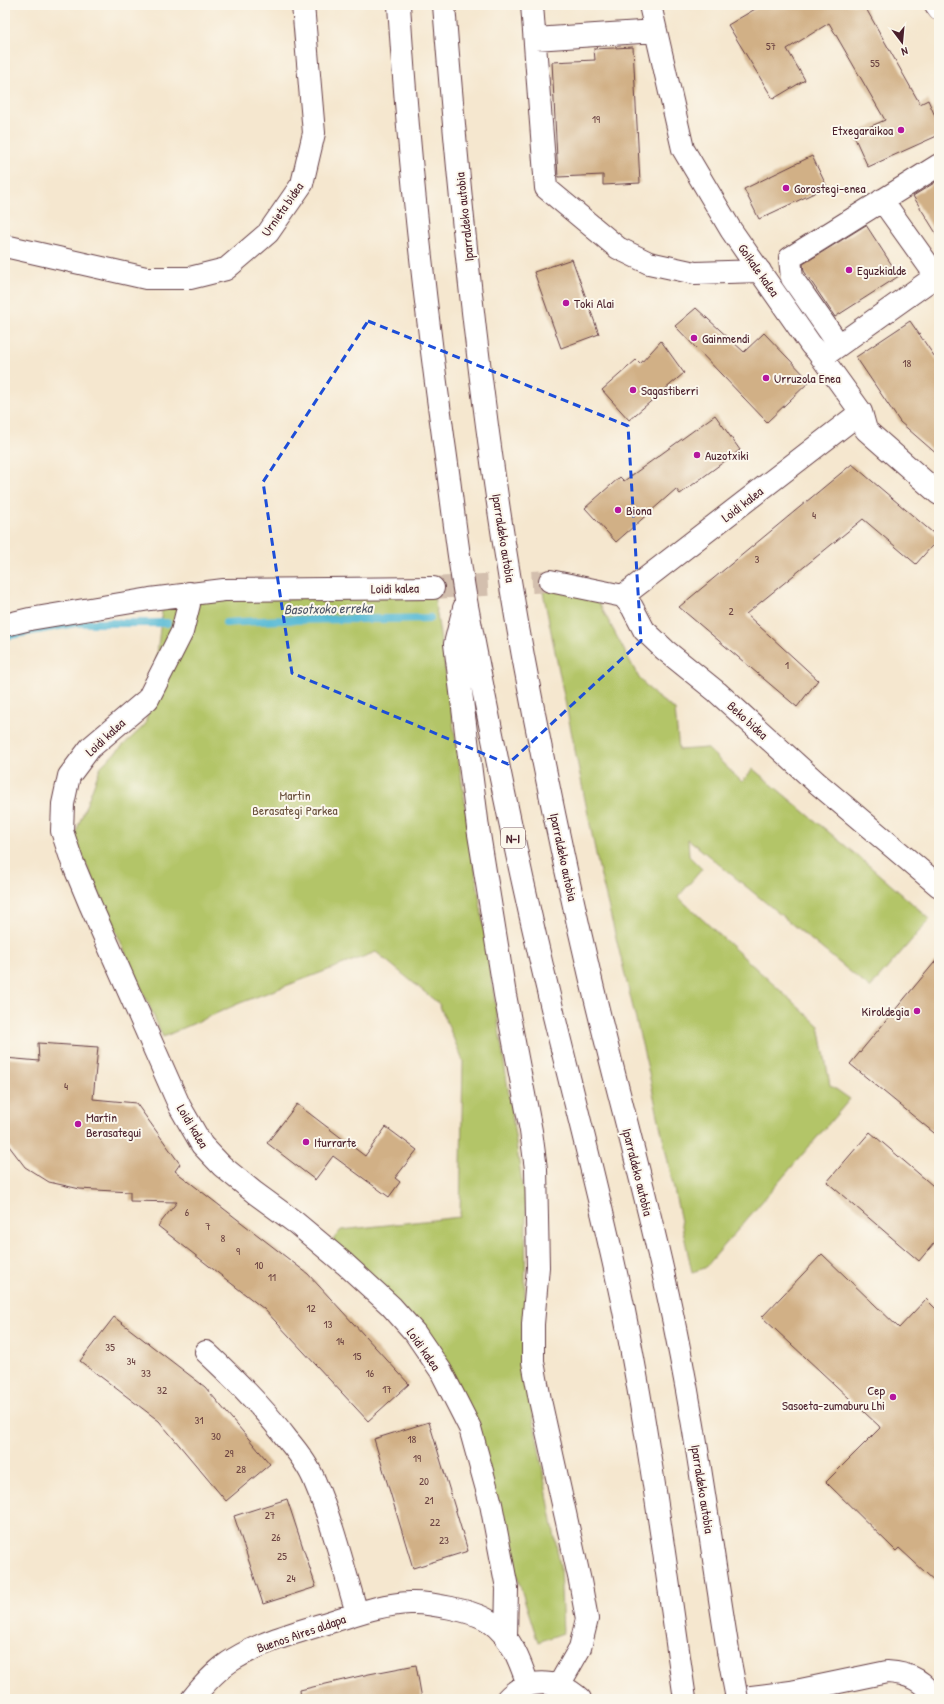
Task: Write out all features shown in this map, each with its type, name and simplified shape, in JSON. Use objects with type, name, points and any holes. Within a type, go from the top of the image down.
[{"type":"main road","name":"Urnieta bidea","points":[[5,246],[146,278],[190,278],[226,269],[268,234],[302,184],[314,133],[303,5]]},
{"type":"main road","name":"N-I","points":[[399,5],[403,74],[421,257],[438,399],[466,600],[510,820],[623,1308],[651,1464],[685,1699]]},
{"type":"main road","name":"Iparraldeko autobia","points":[[444,5],[464,225],[488,432],[523,654],[554,814],[590,976],[669,1296],[698,1454],[736,1699]]},
{"type":"main road","points":[[532,5],[546,188],[618,248],[649,263],[695,273],[760,271]]},
{"type":"main road","name":"Goikale kalea","points":[[650,5],[683,148],[731,230],[811,345],[830,351],[861,412],[866,430],[939,494]]},
{"type":"main road","points":[[936,5],[939,9]]},
{"type":"main road","points":[[534,39],[656,31]]},
{"type":"main road","points":[[882,200],[938,277],[830,351],[792,278],[790,258],[882,200],[939,165]]},
{"type":"main road","name":"Loidi kalea","points":[[623,596],[861,412]]},
{"type":"main road","points":[[550,581],[623,596]]},
{"type":"main road","name":"Loidi kalea","points":[[5,625],[30,619],[189,593],[224,590],[433,588]]},
{"type":"main road","name":"Loidi kalea","points":[[189,593],[189,604],[182,632],[148,699],[90,748],[69,776],[63,804],[62,831],[72,861],[90,904],[180,1107],[202,1145],[222,1166],[308,1233],[391,1306],[415,1334],[441,1371],[457,1400],[470,1428],[491,1504],[507,1588],[506,1637]]},
{"type":"main road","name":"Beko bidea","points":[[623,596],[632,607],[644,630],[665,650],[717,692],[816,782],[939,886]]},
{"type":"main road","points":[[466,600],[455,644],[478,828],[505,996],[531,1131],[536,1169],[538,1267],[533,1324],[533,1362],[587,1619],[580,1648],[559,1685]]},
{"type":"main road","points":[[206,1352],[238,1381],[301,1456],[315,1481],[357,1613],[384,1606],[410,1603],[440,1606],[464,1612],[489,1621],[506,1637],[519,1659],[528,1685]]},
{"type":"main road","name":"Buenos Aires aldapa","points":[[192,1699],[208,1680],[232,1660],[285,1635],[357,1613]]},
{"type":"main road","points":[[736,1699],[799,1695],[887,1672],[899,1672],[910,1675],[933,1690]]},
{"type":"main road","points":[[848,1699],[857,1685],[872,1676]]},
{"type":"main road","points":[[507,1699],[512,1694],[528,1685],[545,1683],[559,1685],[572,1692],[580,1699]]},
{"type":"highlighted area","points":[[368,321],[628,426],[641,641],[508,764],[292,673],[263,482]]},
{"type":"green space","points":[[541,582],[592,590],[639,678],[656,696],[675,710],[679,750],[707,748],[742,782],[753,769],[866,863],[930,919],[870,988],[688,839],[689,856],[702,869],[678,897],[819,1026],[830,1085],[850,1099],[705,1268],[692,1272],[647,1065],[598,864]]},
{"type":"green space","name":"Martin Berasategi Parkea","points":[[433,588],[526,1209],[524,1366],[560,1566],[563,1633],[538,1642],[475,1445],[415,1333],[326,1248],[341,1230],[460,1217],[463,1061],[439,1004],[376,952],[240,1003],[163,1037],[74,837],[101,766],[145,725],[153,690],[163,602]]},
{"type":"building","points":[[762,5],[864,5],[920,104],[928,100],[939,125],[939,135],[868,167],[853,134],[885,120],[829,23],[787,49],[805,80],[773,99],[728,25]]},
{"type":"building","points":[[633,47],[640,183],[603,185],[603,175],[558,177],[552,62],[595,60],[594,49]]},
{"type":"building","name":"Gorostegi-enea","points":[[812,156],[827,187],[759,219],[744,189]]},
{"type":"building","points":[[939,180],[939,238],[913,196]]},
{"type":"building","name":"Eguzkialde","points":[[866,225],[899,276],[835,317],[804,271],[803,264]]},
{"type":"building","name":"Toki Alai","points":[[572,259],[599,334],[561,348],[534,272]]},
{"type":"building","name":"Urruzola Enea","points":[[696,308],[744,352],[764,333],[810,381],[767,422],[675,326]]},
{"type":"building","points":[[910,321],[939,363],[939,456],[900,422],[856,357]]},
{"type":"building","name":"Sagastiberri","points":[[661,341],[684,373],[629,420],[602,390],[636,360],[640,364]]},
{"type":"building","points":[[715,415],[740,450],[680,494],[676,489],[616,542],[585,508],[620,477],[624,481]]},
{"type":"building","points":[[852,464],[939,538],[916,564],[863,519],[746,614],[818,680],[797,707],[679,607]]},
{"type":"building","name":"Kiroldegia","points":[[939,957],[939,1137],[850,1064]]},
{"type":"building","points":[[38,1043],[98,1047],[93,1099],[136,1103],[180,1164],[175,1171],[308,1274],[409,1384],[368,1421],[264,1309],[158,1226],[177,1202],[130,1201],[130,1192],[80,1189],[49,1182],[25,1167],[9,1146],[5,1133],[5,1058],[39,1061]]},
{"type":"building","points":[[297,1104],[365,1156],[386,1127],[417,1150],[395,1178],[400,1182],[389,1197],[333,1156],[315,1180],[267,1143]]},
{"type":"building","points":[[870,1132],[939,1191],[939,1237],[919,1261],[827,1182]]},
{"type":"building","points":[[822,1254],[899,1328],[926,1299],[939,1312],[939,1585],[899,1548],[896,1551],[826,1482],[880,1428],[879,1426],[762,1317]]},
{"type":"building","points":[[114,1317],[205,1387],[270,1464],[226,1501],[159,1421],[80,1361]]},
{"type":"building","points":[[429,1422],[468,1551],[413,1568],[374,1439]]},
{"type":"building","points":[[287,1499],[316,1587],[263,1604],[234,1516]]},
{"type":"building","points":[[416,1665],[422,1699],[301,1699],[300,1690]]},
{"type":"waterway","name":"Basotxoko erreka","points":[[226,623],[252,621],[430,618]]},
{"type":"waterway","name":"Basotxoko erreka","points":[[5,636],[75,623],[167,623]]},
{"type":"tunnel","points":[[433,588],[550,581]]},
{"type":"place","name":"Etxegaraikoa","points":[[901,130]]},
{"type":"place","name":"Gorostegi-enea","points":[[786,188]]},
{"type":"place","name":"Eguzkialde","points":[[849,270]]},
{"type":"place","name":"Toki Alai","points":[[566,303]]},
{"type":"place","name":"Gainmendi","points":[[694,338]]},
{"type":"place","name":"Urruzola Enea","points":[[766,378]]},
{"type":"place","name":"Sagastiberri","points":[[633,390]]},
{"type":"place","name":"Auzotxiki","points":[[697,455]]},
{"type":"place","name":"Biona","points":[[618,510]]},
{"type":"place","name":"Kiroldegia","points":[[917,1011]]},
{"type":"place","name":"Martín Berasategui","points":[[78,1124]]},
{"type":"place","name":"Iturrarte","points":[[306,1142]]},
{"type":"place","name":"Cep Sasoeta-zumaburu Lhi","points":[[893,1397]]}]
